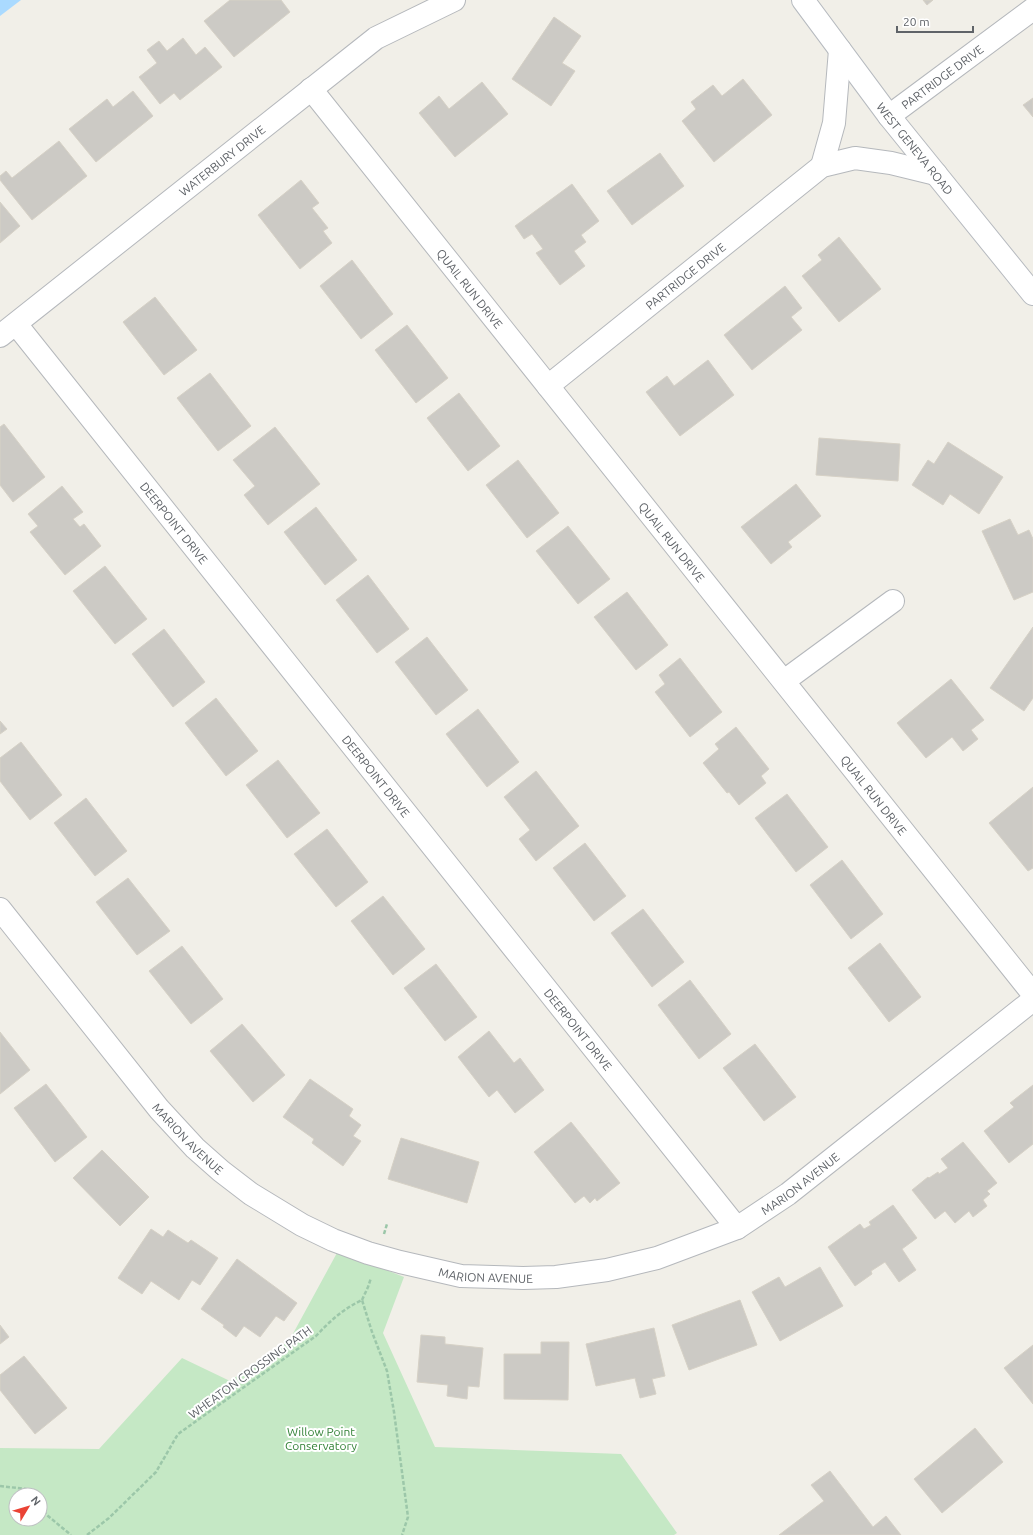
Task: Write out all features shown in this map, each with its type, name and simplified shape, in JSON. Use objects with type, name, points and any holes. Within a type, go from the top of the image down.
[{"type":"street","name":"WATERBURY DRIVE","points":[[8,330],[376,38],[454,0]]},
{"type":"street","name":"WEST GENEVA ROAD","points":[[803,0],[889,116],[1033,294]]},
{"type":"street","name":"PARTRIDGE DRIVE","points":[[889,116],[1033,9]]},
{"type":"street","points":[[840,50],[834,123],[822,166],[855,158],[891,162],[936,174]]},
{"type":"street","name":"QUAIL RUN DRIVE","points":[[311,89],[1033,994]]},
{"type":"street","name":"PARTRIDGE DRIVE","points":[[548,386],[822,166]]},
{"type":"street","name":"DEERPOINT DRIVE","points":[[8,330],[736,1228]]},
{"type":"street","points":[[784,681],[893,601]]},
{"type":"street","name":"MARION AVENUE","points":[[0,909],[159,1109],[195,1148],[221,1171],[251,1194],[302,1225],[333,1240],[368,1253],[461,1276],[523,1278],[556,1277],[607,1270],[657,1258],[736,1228],[788,1194],[1033,1000]]},
{"type":"path","points":[[372,1274],[362,1300],[389,1378],[408,1517],[402,1535]]},
{"type":"path","name":"WHEATON CROSSING PATH","points":[[87,1535],[109,1518],[156,1472],[178,1434],[316,1336],[331,1320],[349,1306],[362,1300]]},
{"type":"path","points":[[48,1516],[70,1535]]},
{"type":"green space","name":"Willow Point Conservatory","points":[[338,1251],[404,1277],[383,1333],[435,1447],[621,1454],[677,1533],[674,1535],[0,1535],[0,1448],[99,1449],[182,1358],[230,1381],[289,1341]]},
{"type":"water","points":[[0,0],[21,0],[0,16]]},
{"type":"building","points":[[230,0],[281,0],[290,12],[234,57],[204,21]]},
{"type":"building","points":[[923,0],[933,0],[927,5]]},
{"type":"building","points":[[554,17],[581,36],[562,63],[575,71],[551,106],[512,79]]},
{"type":"building","points":[[183,38],[196,55],[205,47],[222,67],[180,100],[174,93],[160,104],[139,77],[157,63],[147,50],[159,41],[167,51]]},
{"type":"building","points":[[743,79],[772,115],[714,162],[682,121],[696,109],[691,102],[713,85],[722,96]]},
{"type":"building","points":[[482,82],[508,114],[455,157],[419,113],[439,96],[449,109]]},
{"type":"building","points":[[133,91],[153,116],[96,162],[69,129],[107,99],[113,107]]},
{"type":"building","points":[[1033,98],[1033,117],[1023,105]]},
{"type":"building","points":[[59,141],[87,176],[32,220],[0,180],[0,176],[6,171],[12,178]]},
{"type":"building","points":[[660,153],[684,186],[632,225],[607,191]]},
{"type":"building","points":[[301,180],[319,203],[312,208],[328,228],[323,231],[332,243],[300,269],[258,215]]},
{"type":"building","points":[[572,184],[599,221],[581,235],[586,242],[574,251],[585,266],[560,285],[536,253],[543,249],[532,234],[524,239],[515,226]]},
{"type":"building","points":[[0,202],[20,226],[0,243]]},
{"type":"building","points":[[839,237],[881,289],[839,322],[802,276],[822,260],[818,255]]},
{"type":"building","points":[[352,260],[393,314],[361,339],[320,286]]},
{"type":"building","points":[[785,286],[802,308],[791,317],[802,330],[752,370],[724,335]]},
{"type":"building","points":[[155,297],[197,350],[164,375],[123,322]]},
{"type":"building","points":[[407,325],[448,378],[416,403],[375,350]]},
{"type":"building","points":[[708,360],[734,395],[680,436],[646,392],[667,376],[674,386]]},
{"type":"building","points":[[210,373],[251,426],[218,451],[177,398]]},
{"type":"building","points":[[459,393],[500,446],[468,471],[427,418]]},
{"type":"building","points":[[4,424],[45,477],[13,502],[0,485],[0,427]]},
{"type":"building","points":[[275,427],[320,484],[268,525],[244,495],[255,486],[233,460]]},
{"type":"building","points":[[819,438],[900,444],[898,481],[816,475]]},
{"type":"building","points":[[948,442],[1003,477],[979,514],[950,494],[943,505],[912,485],[928,460],[934,464]]},
{"type":"building","points":[[518,460],[559,513],[527,538],[486,485]]},
{"type":"building","points":[[796,484],[821,516],[788,542],[792,547],[771,564],[741,527]]},
{"type":"building","points":[[62,486],[83,512],[73,519],[80,527],[84,524],[101,546],[65,575],[30,532],[38,526],[28,514]]},
{"type":"building","points":[[316,507],[357,560],[325,585],[284,532]]},
{"type":"building","points":[[1010,519],[1018,535],[1029,530],[1033,539],[1033,592],[1014,600],[982,531]]},
{"type":"building","points":[[568,526],[610,579],[578,604],[536,551]]},
{"type":"building","points":[[105,566],[147,619],[115,644],[73,591]]},
{"type":"building","points":[[368,575],[409,629],[377,653],[336,600]]},
{"type":"building","points":[[627,592],[668,645],[636,670],[594,617]]},
{"type":"building","points":[[1033,627],[1033,698],[1024,711],[990,688]]},
{"type":"building","points":[[164,629],[205,682],[173,707],[132,654]]},
{"type":"building","points":[[427,637],[468,690],[436,715],[395,662]]},
{"type":"building","points":[[680,658],[722,712],[690,737],[655,692],[665,684],[659,675]]},
{"type":"building","points":[[951,679],[984,720],[971,730],[978,739],[963,751],[952,737],[926,758],[897,723]]},
{"type":"building","points":[[216,698],[258,751],[226,776],[185,723]]},
{"type":"building","points":[[478,709],[519,762],[487,787],[446,734]]},
{"type":"building","points":[[0,721],[7,729],[0,734]]},
{"type":"building","points":[[736,727],[769,769],[761,776],[766,783],[739,805],[729,792],[727,793],[703,763],[719,749],[715,744]]},
{"type":"building","points":[[21,742],[62,795],[30,820],[0,781],[0,758]]},
{"type":"building","points":[[278,760],[320,813],[287,838],[246,785]]},
{"type":"building","points":[[536,771],[579,826],[536,861],[519,839],[530,830],[504,797]]},
{"type":"building","points":[[1033,787],[1033,868],[1028,871],[989,823]]},
{"type":"building","points":[[787,794],[828,847],[796,872],[755,818]]},
{"type":"building","points":[[86,798],[127,851],[95,876],[54,823]]},
{"type":"building","points":[[327,829],[368,882],[336,907],[294,854]]},
{"type":"building","points":[[585,843],[626,896],[594,921],[553,868]]},
{"type":"building","points":[[842,860],[883,914],[851,939],[810,885]]},
{"type":"building","points":[[128,878],[170,931],[137,955],[96,902]]},
{"type":"building","points":[[383,896],[425,949],[393,975],[351,921]]},
{"type":"building","points":[[643,909],[684,962],[652,987],[611,933]]},
{"type":"building","points":[[880,943],[921,997],[889,1022],[848,968]]},
{"type":"building","points":[[182,946],[223,999],[191,1024],[149,971]]},
{"type":"building","points":[[436,964],[477,1017],[445,1041],[404,988]]},
{"type":"building","points":[[690,980],[731,1034],[699,1059],[658,1005]]},
{"type":"building","points":[[242,1024],[285,1075],[253,1102],[210,1051]]},
{"type":"building","points":[[489,1031],[514,1063],[520,1058],[544,1090],[515,1113],[497,1090],[489,1097],[458,1057]]},
{"type":"building","points":[[0,1032],[30,1070],[0,1094]]},
{"type":"building","points":[[755,1044],[796,1097],[764,1121],[723,1068]]},
{"type":"building","points":[[310,1079],[353,1109],[349,1116],[361,1125],[353,1136],[361,1141],[343,1166],[312,1143],[314,1139],[283,1117]]},
{"type":"building","points":[[46,1084],[87,1137],[55,1162],[14,1108]]},
{"type":"building","points":[[1033,1085],[1033,1144],[1009,1163],[984,1131],[1014,1107],[1010,1103]]},
{"type":"building","points":[[571,1122],[620,1183],[597,1201],[595,1198],[590,1203],[584,1196],[575,1203],[534,1152]]},
{"type":"building","points":[[401,1138],[479,1162],[467,1203],[388,1179]]},
{"type":"building","points":[[963,1142],[997,1183],[987,1191],[990,1194],[983,1200],[987,1206],[973,1217],[969,1211],[955,1223],[945,1211],[935,1219],[912,1190],[928,1177],[929,1178],[938,1172],[939,1174],[948,1168],[941,1159]]},
{"type":"building","points":[[102,1150],[149,1197],[120,1226],[73,1178]]},
{"type":"building","points":[[893,1205],[917,1238],[902,1249],[916,1270],[899,1282],[885,1262],[871,1271],[872,1274],[855,1286],[828,1247],[860,1224],[864,1229],[871,1225],[869,1222]]},
{"type":"building","points":[[151,1229],[163,1237],[168,1230],[188,1243],[191,1240],[218,1258],[200,1285],[192,1280],[179,1300],[151,1281],[142,1294],[118,1278]]},
{"type":"building","points":[[237,1259],[297,1303],[284,1321],[276,1316],[260,1337],[244,1326],[236,1337],[223,1327],[224,1325],[201,1309]]},
{"type":"building","points":[[820,1267],[843,1306],[780,1341],[752,1292],[779,1277],[785,1287]]},
{"type":"building","points":[[740,1300],[757,1345],[689,1370],[672,1325]]},
{"type":"building","points":[[0,1325],[9,1337],[0,1344]]},
{"type":"building","points":[[654,1328],[665,1376],[652,1379],[656,1394],[640,1398],[635,1378],[596,1386],[586,1344]]},
{"type":"building","points":[[421,1335],[445,1337],[445,1344],[483,1348],[479,1387],[468,1386],[467,1399],[447,1396],[448,1385],[417,1382]]},
{"type":"building","points":[[541,1342],[569,1342],[568,1400],[504,1399],[504,1354],[541,1354]]},
{"type":"building","points":[[1033,1345],[1033,1404],[1004,1368]]},
{"type":"building","points":[[24,1356],[67,1408],[35,1434],[0,1390],[0,1375]]},
{"type":"building","points":[[975,1428],[1003,1462],[942,1513],[914,1479]]},
{"type":"building","points":[[830,1471],[873,1527],[886,1516],[901,1535],[779,1535],[824,1501],[811,1485]]}]
